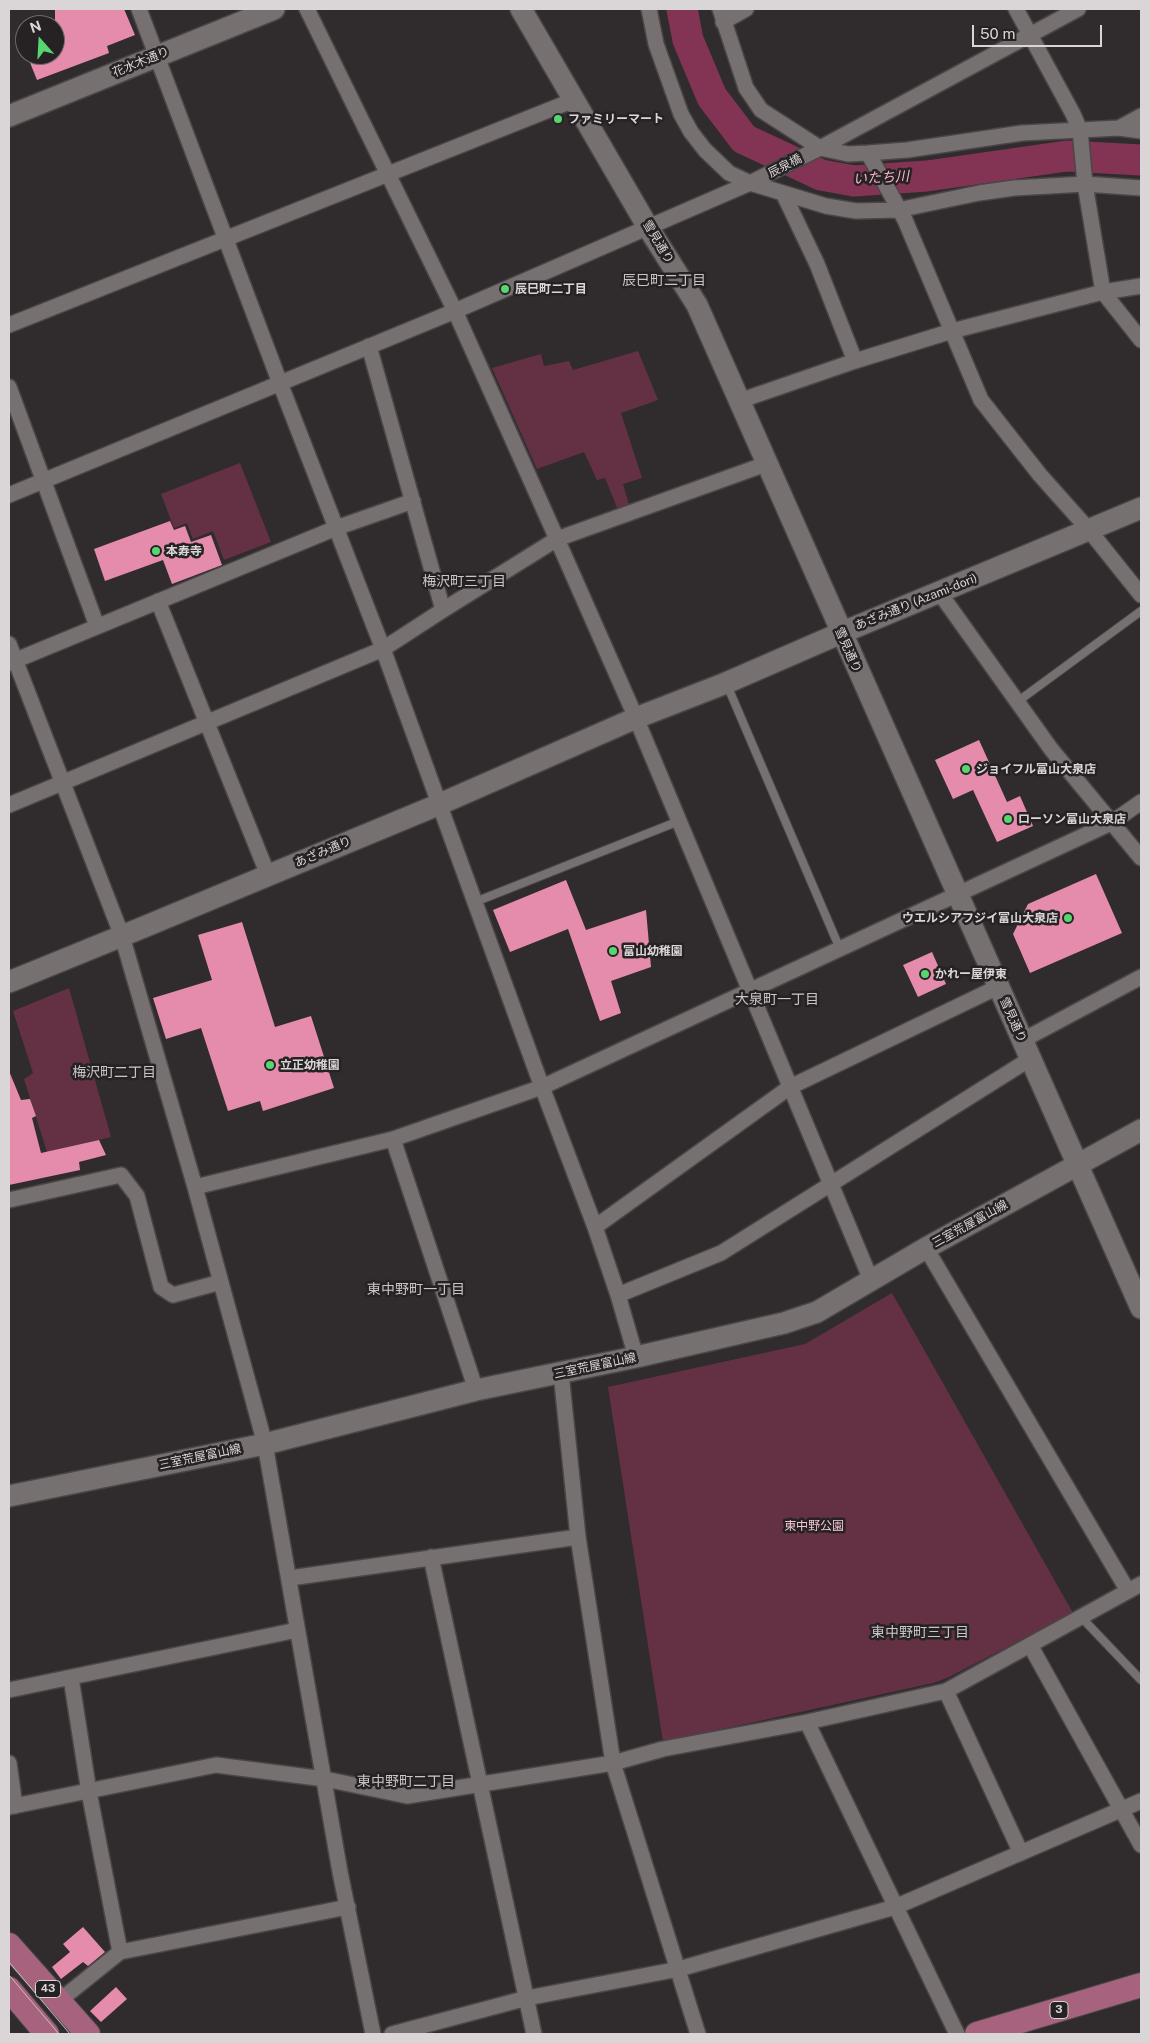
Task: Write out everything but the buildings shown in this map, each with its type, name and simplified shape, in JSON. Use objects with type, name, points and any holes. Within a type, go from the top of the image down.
[{"type":"main road","name":"43","points":[[9,1945],[88,2034]]},
{"type":"main road","name":"3","points":[[977,2034],[1141,1985]]},
{"type":"main road","name":"43","points":[[9,1989],[47,2034]]},
{"type":"street","points":[[139,9],[383,649],[542,1087],[595,1227],[636,1357]]},
{"type":"street","name":"花水木通り","points":[[9,116],[274,9]]},
{"type":"street","points":[[307,9],[455,311],[557,539],[636,718],[871,1280]]},
{"type":"street","name":"雪見通り","points":[[521,9],[649,228],[697,305],[840,633],[1141,1308]]},
{"type":"street","points":[[649,9],[656,44],[681,114],[691,132],[705,150],[729,173],[750,183],[784,195],[826,206],[856,211],[898,210],[979,193],[1014,188],[1085,184],[1141,188]]},
{"type":"street","points":[[746,9],[722,15],[746,88],[761,110],[820,148],[869,156],[1022,133],[1080,135],[1119,128],[1141,131]]},
{"type":"street","points":[[1016,9],[1073,114],[1080,135],[1085,184],[1103,292],[1141,340]]},
{"type":"street","name":"辰泉橋","points":[[9,495],[455,311],[750,183],[820,148],[1078,9]]},
{"type":"street","points":[[9,325],[574,100]]},
{"type":"street","points":[[1119,128],[1141,116]]},
{"type":"street","points":[[869,156],[905,220],[981,400],[1040,475],[1089,530],[1141,595]]},
{"type":"street","points":[[784,195],[817,264],[855,361]]},
{"type":"street","points":[[739,401],[855,361],[952,331],[1103,292],[1141,286]]},
{"type":"street","points":[[369,346],[443,610]]},
{"type":"street","points":[[9,387],[98,626]]},
{"type":"street","points":[[9,805],[383,649],[557,539],[766,464]]},
{"type":"street","points":[[12,661],[336,528],[413,501]]},
{"type":"street","name":"あざみ通り (Azami-dori)","points":[[636,718],[726,683],[840,633],[1141,508]]},
{"type":"street","points":[[939,592],[1052,749],[1141,858]]},
{"type":"street","points":[[158,601],[268,875]]},
{"type":"street","points":[[9,644],[12,661],[122,936],[195,1187],[265,1444],[290,1578],[297,1630],[373,2034]]},
{"type":"street","name":"あざみ通り","points":[[9,982],[440,804],[636,718]]},
{"type":"street","points":[[195,1187],[393,1139],[542,1087],[1111,823],[1141,802]]},
{"type":"street","points":[[618,1295],[721,1253],[830,1183],[1026,1049],[1141,977]]},
{"type":"street","points":[[595,1227],[790,1087],[998,987]]},
{"type":"street","name":"三室荒屋富山線","points":[[9,1496],[265,1444],[476,1390],[636,1357],[784,1323],[817,1312],[926,1248],[1141,1130]]},
{"type":"street","points":[[393,1139],[476,1390]]},
{"type":"street","points":[[9,1200],[120,1176],[136,1196],[161,1288],[173,1295],[221,1282]]},
{"type":"street","points":[[926,1248],[1128,1591]]},
{"type":"street","points":[[561,1373],[578,1537],[613,1762],[698,2034]]},
{"type":"street","points":[[290,1578],[578,1537]]},
{"type":"street","points":[[431,1557],[534,2034]]},
{"type":"street","points":[[9,1763],[12,1806],[216,1765],[325,1779],[407,1796],[613,1762],[663,1749],[807,1722],[946,1692],[1141,1584]]},
{"type":"street","points":[[9,1690],[297,1630]]},
{"type":"street","points":[[1030,1645],[1141,1845]]},
{"type":"street","points":[[71,1678],[89,1792],[120,1952]]},
{"type":"street","points":[[946,1692],[1021,1853]]},
{"type":"street","points":[[807,1722],[956,2034]]},
{"type":"street","points":[[392,2034],[527,1998],[679,1969],[895,1907],[1141,1802]]},
{"type":"street","points":[[59,2001],[120,1952],[348,1907]]},
{"type":"lane","points":[[1017,702],[1141,611]]},
{"type":"lane","points":[[726,683],[840,949]]},
{"type":"lane","points":[[475,902],[679,821]]},
{"type":"lane","points":[[1082,1617],[1141,1680]]},
{"type":"green space","points":[[638,351],[658,400],[621,413],[642,478],[623,484],[629,505],[618,510],[605,478],[597,480],[584,452],[537,469],[492,368],[541,354],[544,366],[569,361],[573,370]]},
{"type":"green space","points":[[240,463],[271,542],[224,560],[213,531],[193,539],[187,523],[174,528],[161,494]]},
{"type":"green space","points":[[69,988],[111,1137],[47,1152],[24,1079],[33,1073],[13,1011]]},
{"type":"green space","name":"東中野公園","points":[[892,1293],[1073,1613],[947,1678],[933,1683],[663,1742],[608,1387],[805,1344]]},
{"type":"waterway","name":"いたち川","points":[[682,9],[688,40],[712,97],[744,139],[821,175],[854,181],[927,176],[1067,156],[1141,160]]},
{"type":"tram line","points":[[9,1962],[70,2034]]},
{"type":"tram line","points":[[9,1975],[59,2034]]},
{"type":"place","name":"ファミリーマート","points":[[558,119]]},
{"type":"place","name":"辰巳町二丁目","points":[[505,289]]},
{"type":"place","name":"本寿寺","points":[[156,551]]},
{"type":"place","name":"ジョイフル富山大泉店","points":[[966,769]]},
{"type":"place","name":"ローソン富山大泉店","points":[[1008,819]]},
{"type":"place","name":"ウエルシアフジイ富山大泉店","points":[[1068,918]]},
{"type":"place","name":"富山幼稚園","points":[[613,951]]},
{"type":"place","name":"かれー屋伊東","points":[[925,974]]},
{"type":"place","name":"立正幼稚園","points":[[270,1065]]},
{"type":"district","name":"辰巳町二丁目","points":[[664,281]]},
{"type":"district","name":"梅沢町三丁目","points":[[464,582]]},
{"type":"district","name":"大泉町一丁目","points":[[777,1000]]},
{"type":"district","name":"梅沢町二丁目","points":[[114,1073]]},
{"type":"district","name":"東中野町一丁目","points":[[416,1290]]},
{"type":"district","name":"東中野町三丁目","points":[[920,1633]]},
{"type":"district","name":"東中野町二丁目","points":[[406,1782]]}]
